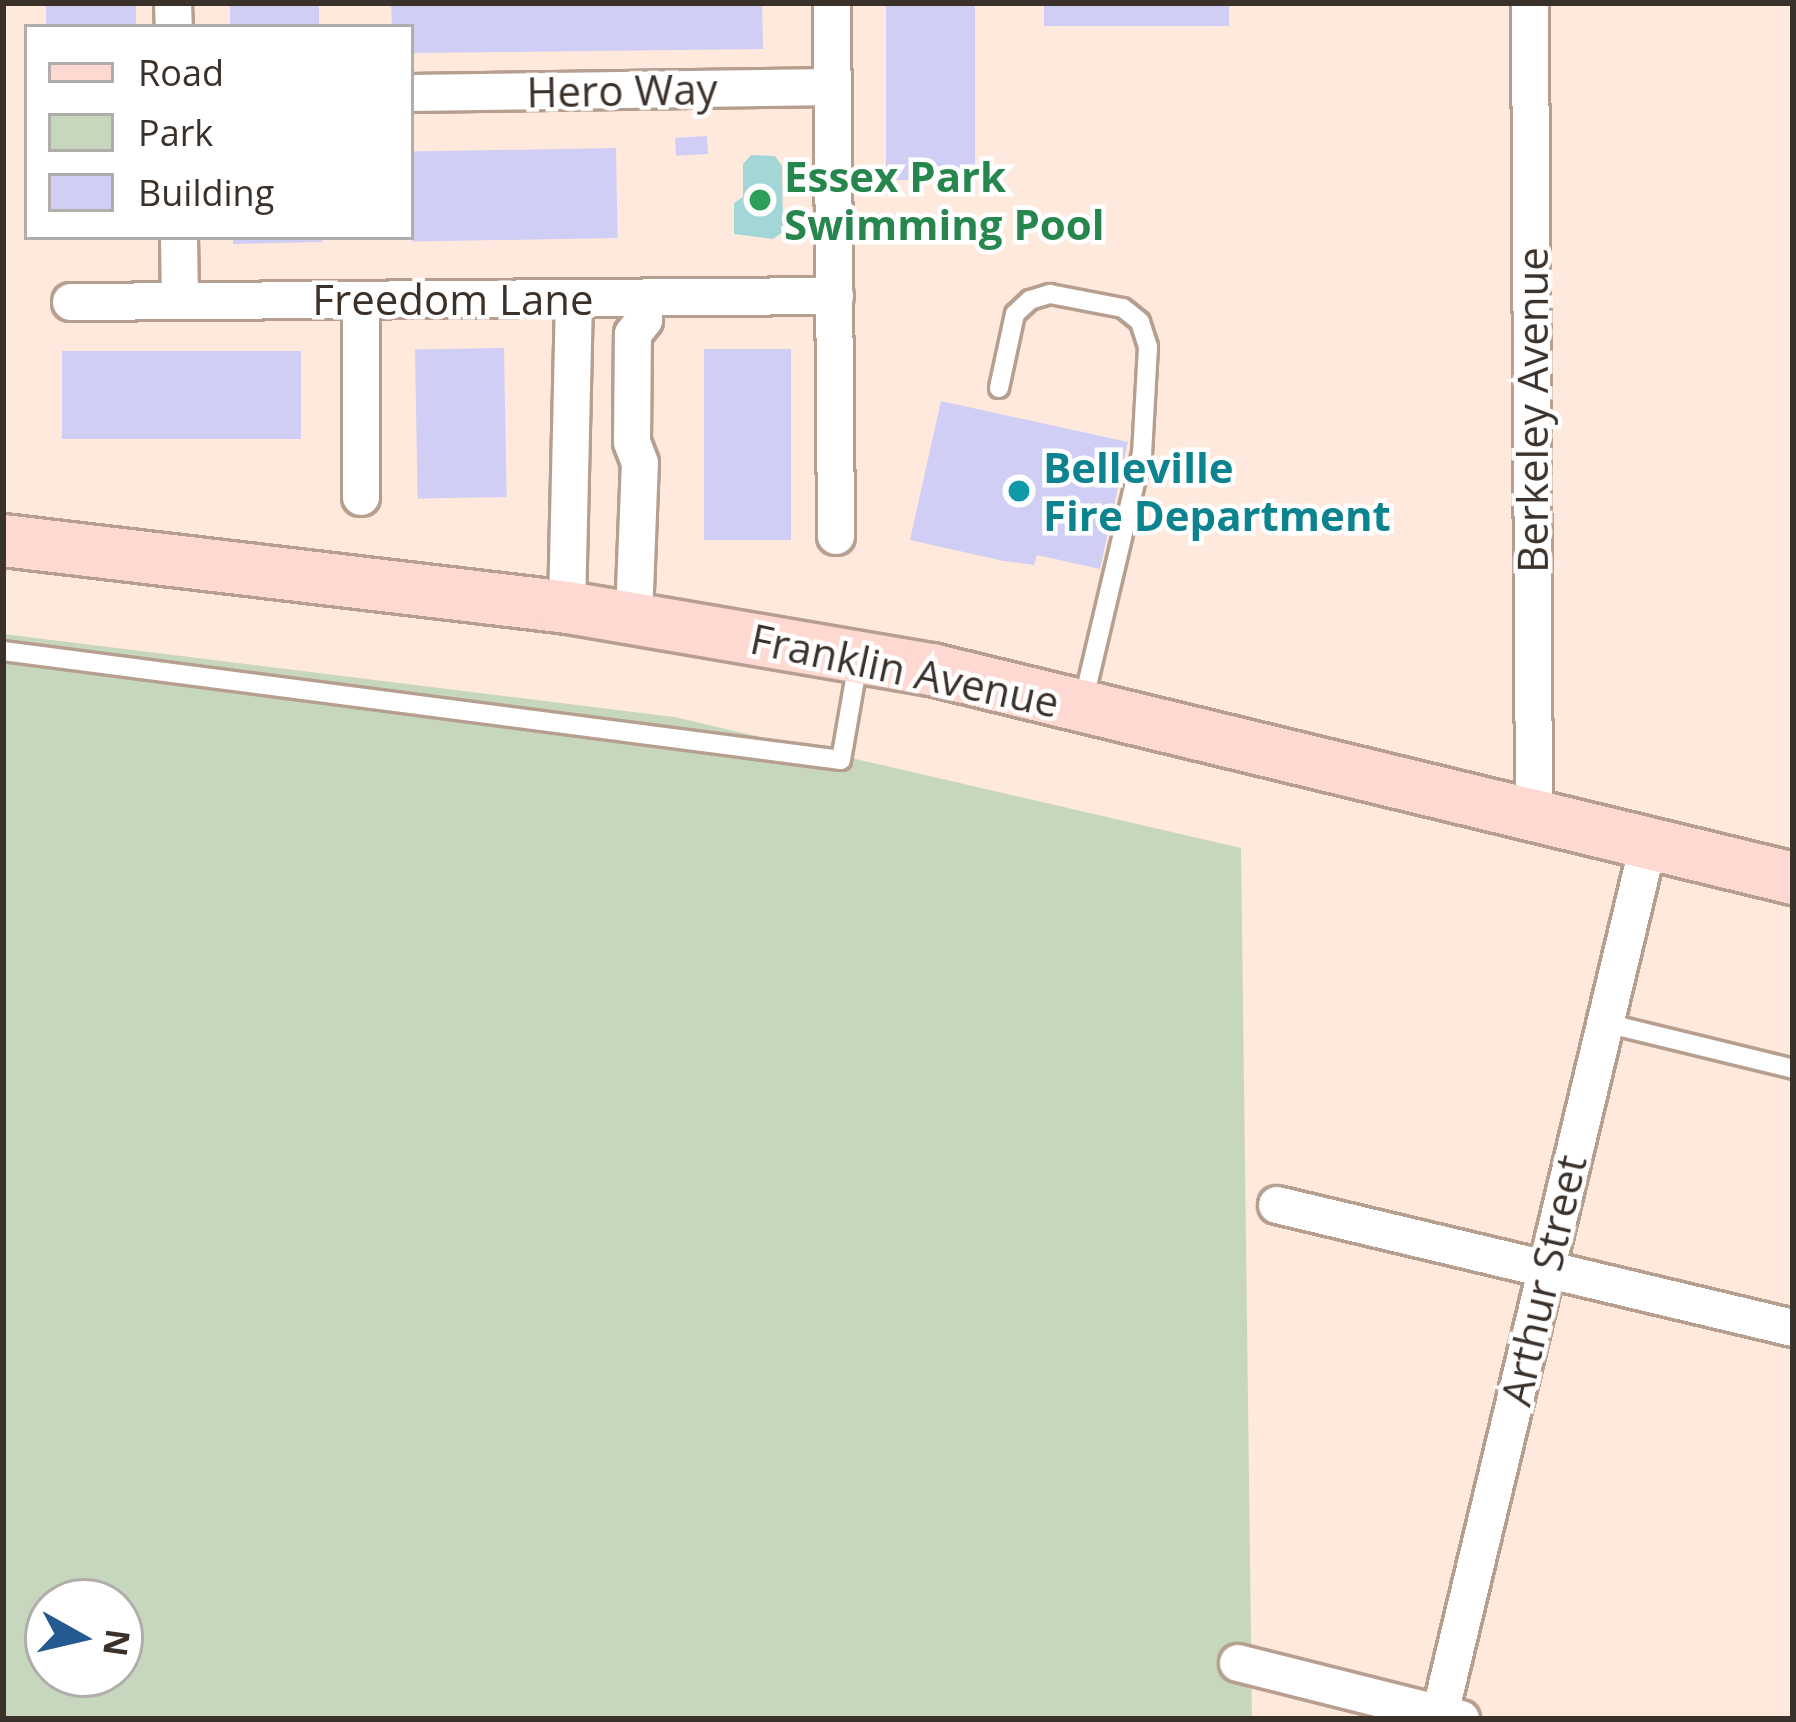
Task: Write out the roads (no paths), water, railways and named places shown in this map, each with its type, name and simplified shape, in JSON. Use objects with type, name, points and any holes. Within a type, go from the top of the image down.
[{"type":"main road","name":"Franklin Avenue","points":[[3,539],[567,607],[859,657],[1082,706],[1793,878]]},
{"type":"street","points":[[832,3],[836,536]]},
{"type":"street","name":"Berkeley Avenue","points":[[1530,3],[1534,818]]},
{"type":"street","name":"Hero Way","points":[[414,93],[833,87]]},
{"type":"street","points":[[179,240],[181,301]]},
{"type":"street","name":"Freedom Lane","points":[[71,302],[574,298],[643,309],[835,296]]},
{"type":"street","points":[[567,607],[574,298]]},
{"type":"street","points":[[361,300],[361,497]]},
{"type":"street","points":[[634,617],[640,463],[632,442],[633,334],[643,309]]},
{"type":"street","name":"Arthur Street","points":[[1450,1716],[1546,1268],[1648,845]]},
{"type":"street","points":[[1276,1205],[1793,1328]]},
{"type":"street","points":[[1238,1663],[1450,1716]]},
{"type":"lane","points":[[999,388],[1015,314],[1030,300],[1050,294],[1124,308],[1140,322],[1148,347],[1142,453],[1082,706]]},
{"type":"lane","points":[[3,651],[841,760],[859,657]]},
{"type":"lane","points":[[1605,1023],[1792,1063]]},
{"type":"water","name":"Essex Park Swimming Pool","points":[[751,155],[775,156],[782,166],[783,232],[773,239],[734,234],[734,203],[743,197],[743,164]]},
{"type":"place","name":"Essex Park Swimming Pool","points":[[760,200]]},
{"type":"place","name":"Belleville Fire Department","points":[[1019,491]]}]
